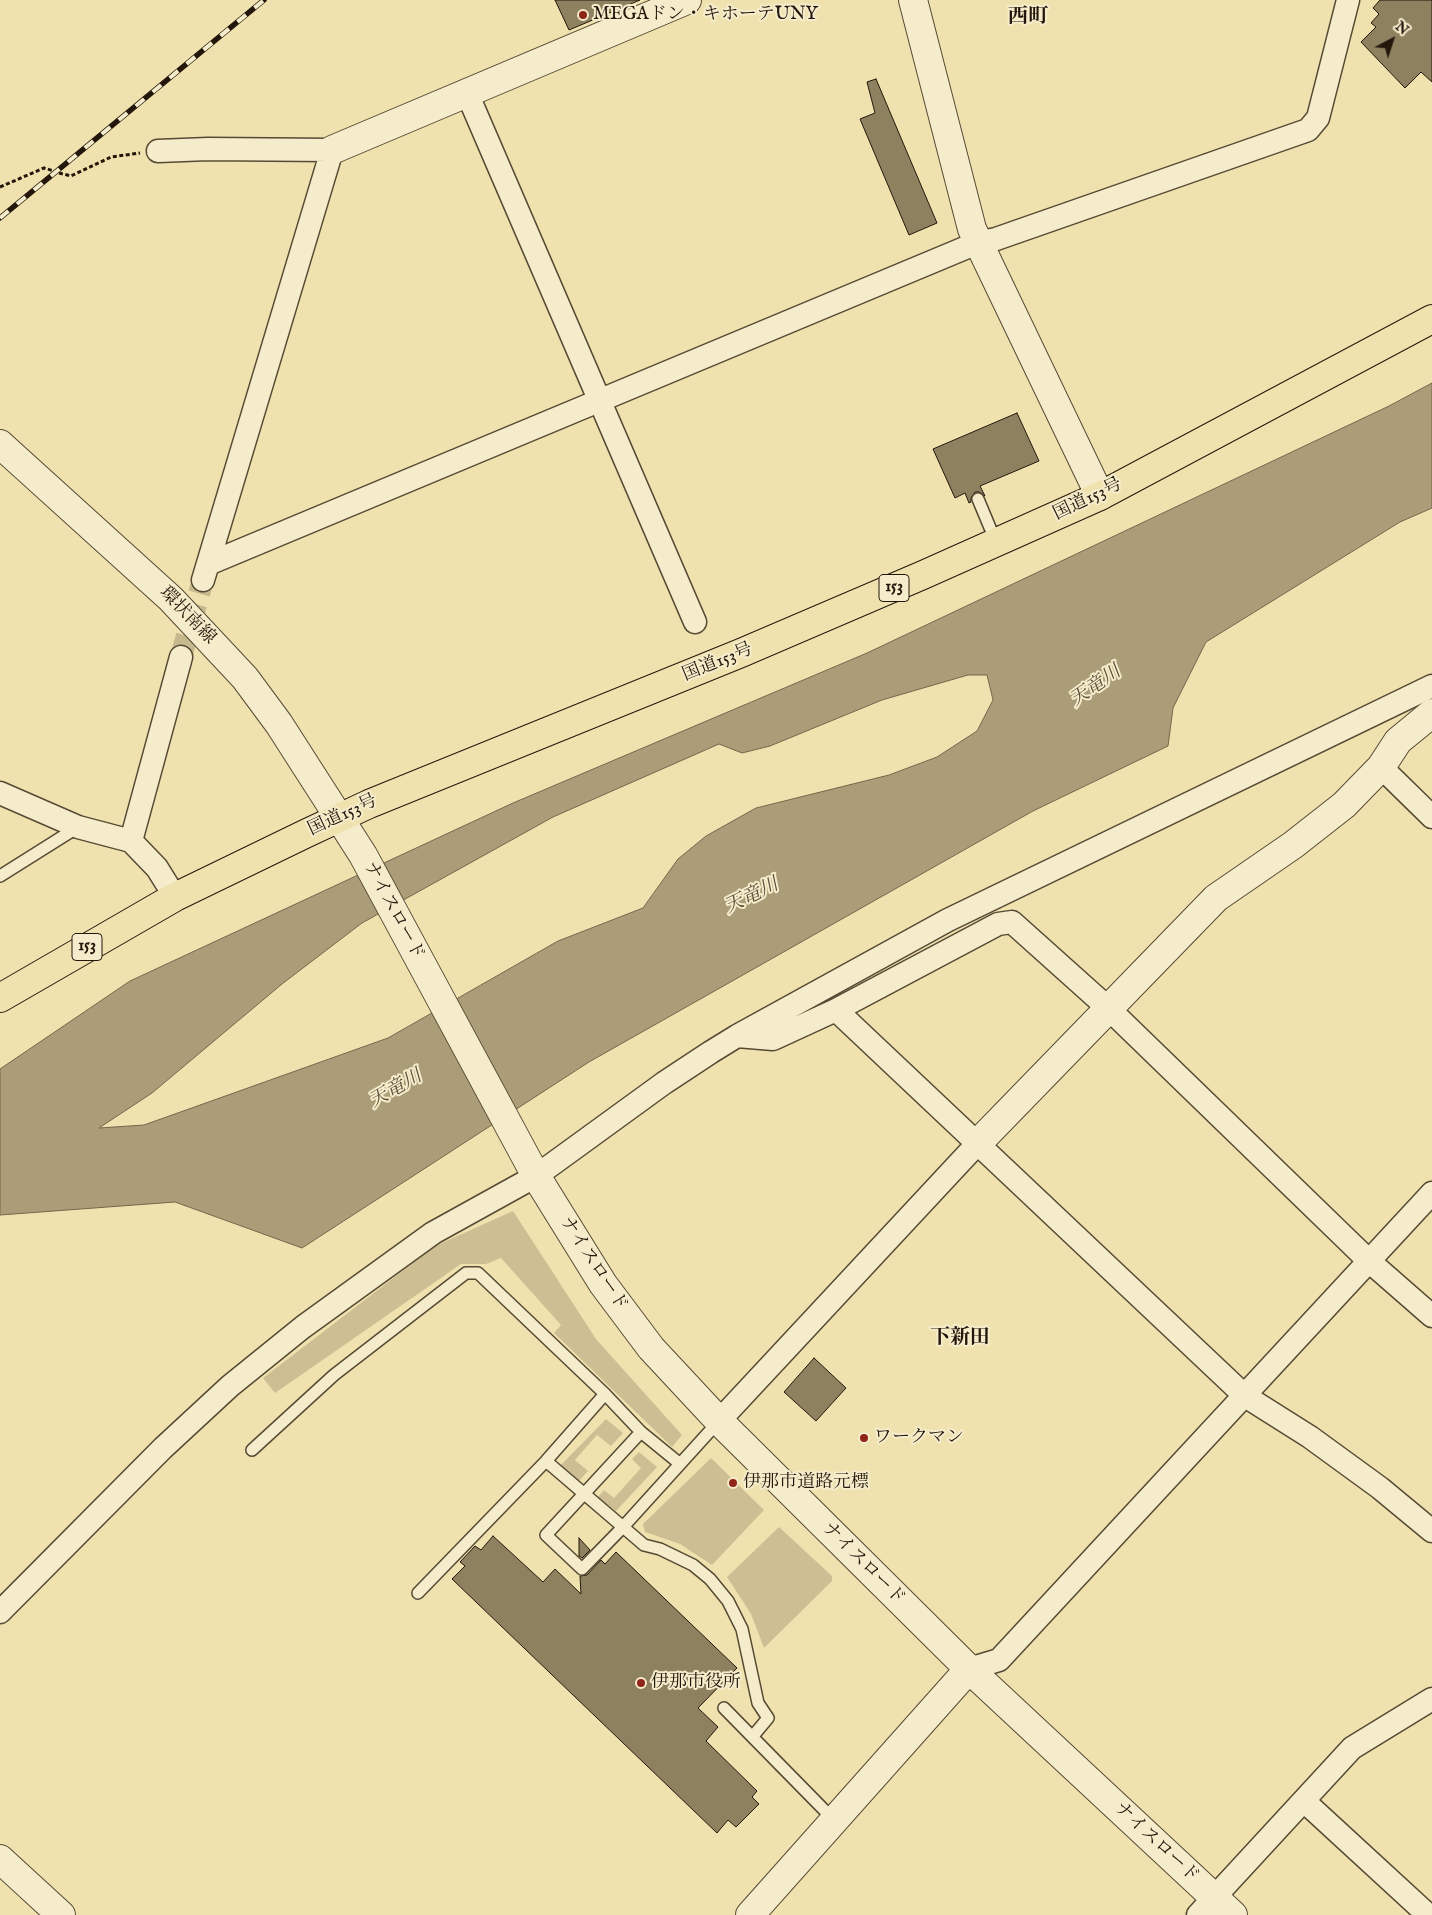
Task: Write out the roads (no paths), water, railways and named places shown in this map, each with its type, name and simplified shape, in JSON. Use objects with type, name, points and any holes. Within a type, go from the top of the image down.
[{"type":"highway","name":"国道153号","points":[[0,998],[175,897],[369,804],[741,653],[1100,496],[1432,319]]},
{"type":"street","points":[[158,151],[208,148],[332,150],[687,0]]},
{"type":"street","points":[[913,0],[977,243],[1100,496]]},
{"type":"street","points":[[332,150],[206,572],[600,399],[977,243],[996,239],[1308,130],[1318,118],[1348,0]]},
{"type":"street","points":[[467,93],[600,399],[694,622]]},
{"type":"street","name":"環状南線","points":[[0,444],[106,538],[208,636],[245,678],[279,724],[339,818]]},
{"type":"street","points":[[131,841],[181,657]]},
{"type":"street","points":[[0,1612],[163,1448],[230,1386],[295,1332],[433,1232],[533,1170],[737,1036],[948,920],[1432,686]]},
{"type":"street","points":[[718,1421],[978,1143],[1216,898],[1293,845],[1344,805],[1381,766],[1398,741],[1432,712]]},
{"type":"street","points":[[1381,766],[1432,817]]},
{"type":"street","points":[[0,793],[78,827],[131,841],[157,868],[175,897]]},
{"type":"street","name":"ナイスロード","points":[[339,818],[363,855],[533,1170],[608,1291],[651,1348],[718,1421],[969,1670],[1215,1909]]},
{"type":"street","points":[[737,1036],[773,1039],[836,1010],[998,924],[1012,922],[1108,1008],[1369,1261],[1432,1316]]},
{"type":"street","points":[[836,1010],[1245,1396],[1325,1448],[1380,1488],[1432,1531]]},
{"type":"street","points":[[750,1915],[969,1670],[999,1660],[1432,1193]]},
{"type":"street","points":[[1215,1909],[1304,1801],[1352,1748],[1432,1699]]},
{"type":"street","points":[[1304,1801],[1428,1915]]},
{"type":"street","points":[[0,1859],[61,1915]]},
{"type":"lane","points":[[978,499],[996,542]]},
{"type":"lane","points":[[0,876],[78,827]]},
{"type":"lane","points":[[252,1450],[334,1374],[466,1273],[478,1273],[605,1394],[641,1432],[679,1463]]},
{"type":"lane","points":[[418,1593],[546,1460],[605,1394]]},
{"type":"lane","points":[[641,1432],[546,1535],[582,1568],[622,1527],[718,1421]]},
{"type":"lane","points":[[546,1460],[644,1545],[660,1549],[693,1566],[710,1579],[728,1601],[742,1629],[758,1702],[768,1718],[753,1736]]},
{"type":"lane","points":[[724,1708],[834,1820]]},
{"type":"water","name":"天竜川","points":[[1432,383],[1432,508],[1400,522],[1206,642],[1173,708],[1168,746],[1033,811],[589,1062],[302,1248],[175,1202],[0,1215],[0,1069],[130,981],[513,803],[867,653],[1389,406]],"holes":[[[968,675],[987,675],[993,700],[977,731],[937,757],[889,775],[756,808],[706,836],[678,859],[643,908],[558,941],[388,1038],[144,1125],[99,1128],[152,1093],[282,984],[362,923],[553,817],[719,744],[742,753],[770,746],[882,700]]]},
{"type":"tunnel","points":[[181,657],[203,580]]},
{"type":"railway","points":[[0,218],[264,0]]},
{"type":"place","name":"MEGAドン・キホーテUNY","points":[[583,15]]},
{"type":"place","name":"ワークマン","points":[[864,1438]]},
{"type":"place","name":"伊那市道路元標","points":[[733,1483]]},
{"type":"place","name":"伊那市役所","points":[[641,1683]]},
{"type":"district","name":"西町","points":[[1028,18]]},
{"type":"district","name":"下新田","points":[[960,1339]]}]
